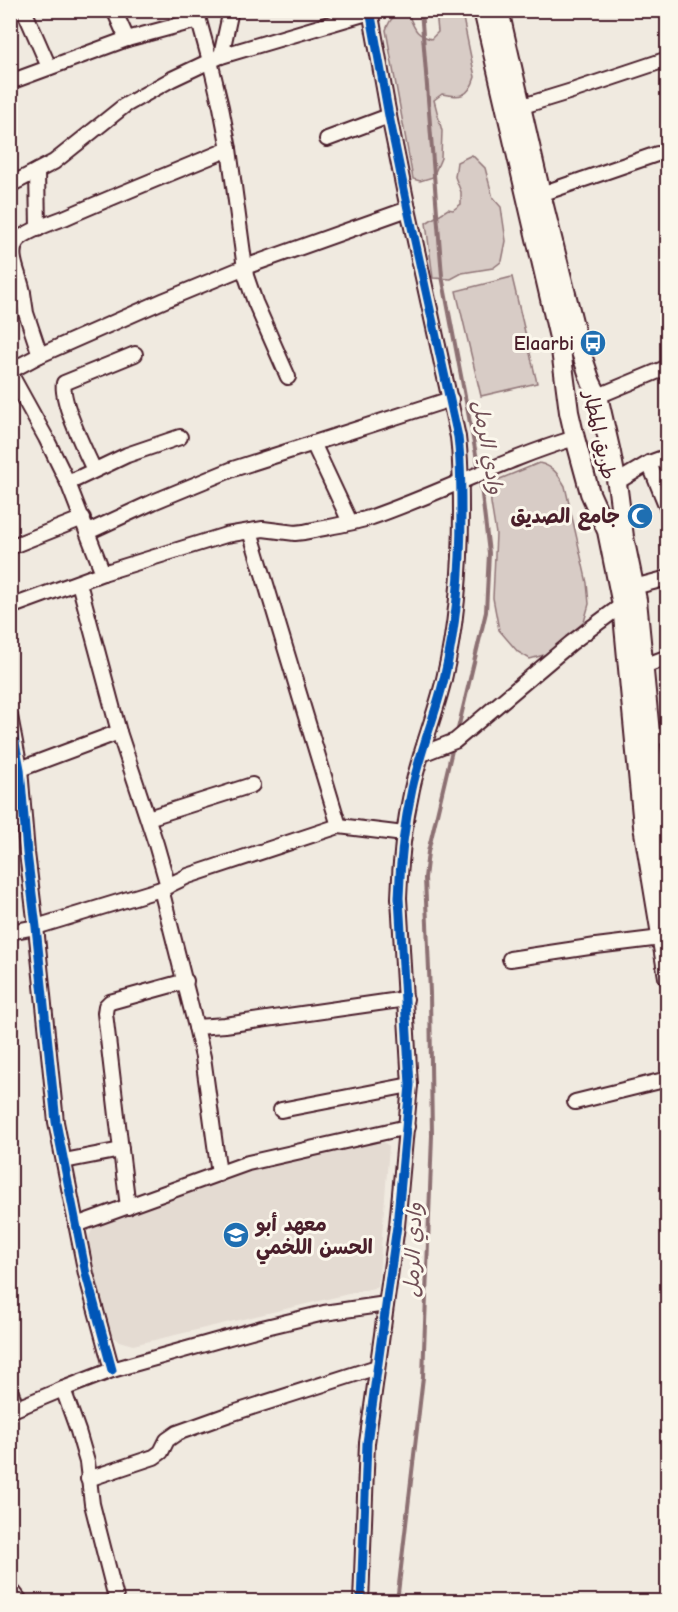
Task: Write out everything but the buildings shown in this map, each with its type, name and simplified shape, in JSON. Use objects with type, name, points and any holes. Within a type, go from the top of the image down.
[{"type":"main road","name":"طريق المطار","points":[[493,18],[560,342],[569,412],[575,438],[590,493],[608,531],[631,597]]},
{"type":"main road","name":"طريق المطار","points":[[513,109],[541,194],[579,346],[594,389],[617,486],[631,597],[636,667],[651,739],[668,894]]},
{"type":"main road","points":[[567,387],[576,384],[594,389]]},
{"type":"main road","points":[[590,493],[607,494],[617,486]]},
{"type":"main road","name":"طريق المطار","points":[[651,739],[643,826],[668,977]]},
{"type":"street","points":[[24,10],[49,67]]},
{"type":"street","points":[[114,10],[128,39]]},
{"type":"street","points":[[215,58],[231,10]]},
{"type":"street","points":[[10,185],[54,162],[124,106],[215,58],[373,11],[389,116],[458,437],[460,567],[454,626],[444,679],[412,788],[400,867],[399,898],[410,1085],[397,1226],[367,1443],[361,1602]]},
{"type":"street","points":[[10,82],[197,15],[215,58],[249,288],[288,377]]},
{"type":"street","points":[[513,109],[668,58]]},
{"type":"street","points":[[327,139],[389,116]]},
{"type":"street","points":[[40,355],[26,314],[17,296],[21,280],[15,262],[14,247],[18,239],[229,149]]},
{"type":"street","points":[[541,194],[657,153]]},
{"type":"street","points":[[37,171],[38,229]]},
{"type":"street","points":[[104,573],[68,483],[10,372],[40,355],[245,267],[408,209]]},
{"type":"street","points":[[94,470],[64,396],[64,383],[135,354]]},
{"type":"street","points":[[594,389],[668,367]]},
{"type":"street","points":[[88,531],[233,470],[450,399]]},
{"type":"street","points":[[68,483],[142,449],[180,437]]},
{"type":"street","points":[[10,607],[104,573],[226,535],[269,529],[295,533],[369,518],[575,438]]},
{"type":"street","points":[[313,443],[350,522]]},
{"type":"street","points":[[617,486],[649,463],[668,456]]},
{"type":"street","points":[[649,463],[668,510]]},
{"type":"street","points":[[10,547],[82,518]]},
{"type":"street","points":[[250,531],[339,826]]},
{"type":"street","points":[[422,754],[455,741],[571,643],[631,597],[668,578]]},
{"type":"street","points":[[79,583],[119,732],[148,818],[165,888],[202,1057],[219,1174]]},
{"type":"street","points":[[636,667],[668,657]]},
{"type":"street","points":[[10,716],[36,927],[56,1122],[86,1274],[112,1370]]},
{"type":"street","points":[[17,778],[119,732]]},
{"type":"street","points":[[148,818],[252,785]]},
{"type":"street","points":[[10,932],[36,927],[165,888],[188,876],[339,826],[404,834]]},
{"type":"street","points":[[510,959],[661,938]]},
{"type":"street","points":[[128,1207],[106,1006],[110,1002],[186,981]]},
{"type":"street","points":[[196,1028],[406,999]]},
{"type":"street","points":[[575,1102],[668,1078]]},
{"type":"street","points":[[281,1110],[410,1085]]},
{"type":"street","points":[[76,1226],[248,1163],[407,1127]]},
{"type":"street","points":[[64,1161],[121,1150]]},
{"type":"street","points":[[10,1389],[13,1410],[112,1370],[324,1313],[386,1304]]},
{"type":"street","points":[[88,1479],[154,1457],[161,1452],[167,1440],[177,1433],[240,1410],[377,1367]]},
{"type":"street","points":[[63,1389],[87,1462],[92,1504],[117,1602]]},
{"type":"street","points":[[10,1592],[14,1593],[21,1602]]},
{"type":"shaded area","points":[[436,11],[458,11],[463,18],[475,77],[470,89],[463,95],[442,94],[434,100],[442,131],[441,158],[433,177],[420,181],[413,179],[386,30],[393,18],[408,14],[418,33],[431,39],[438,32]]},
{"type":"shaded area","points":[[472,155],[485,168],[493,198],[501,207],[506,241],[502,261],[493,268],[462,273],[451,279],[433,278],[426,223],[448,209],[453,210],[461,204],[461,192],[455,177],[457,162]]},
{"type":"shaded area","points":[[512,277],[537,383],[481,396],[456,291]]},
{"type":"shaded area","points":[[539,463],[555,471],[565,486],[587,583],[589,604],[584,622],[547,654],[530,659],[518,652],[499,630],[493,598],[496,534],[490,485]]},
{"type":"shaded area","name":"معهد أبو الحسن اللخمي","points":[[377,1138],[389,1146],[378,1287],[133,1345],[119,1341],[108,1332],[94,1291],[86,1244],[93,1227],[249,1166]]},
{"type":"waterway","name":"وادي الرمل","points":[[421,10],[442,276],[479,470]]},
{"type":"waterway","name":"وادي الرمل","points":[[457,733],[486,612],[489,553],[480,478]]},
{"type":"waterway","name":"وادي الرمل","points":[[397,1602],[423,1377],[432,1135],[430,993],[425,878],[428,852],[453,746]]},
{"type":"cycle path","points":[[361,1602],[367,1443],[397,1226],[410,1085],[399,898],[401,857],[412,789],[440,693],[452,637],[459,574],[461,511],[458,437],[408,209],[370,10]]},
{"type":"cycle path","points":[[10,716],[20,769],[56,1122],[86,1274],[112,1370]]},
{"type":"place","name":"Elaarbi","points":[[593,343]]},
{"type":"place","name":"جامع الصديق","points":[[640,516]]},
{"type":"place","name":"معهد أبو الحسن اللخمي","points":[[236,1235]]}]
